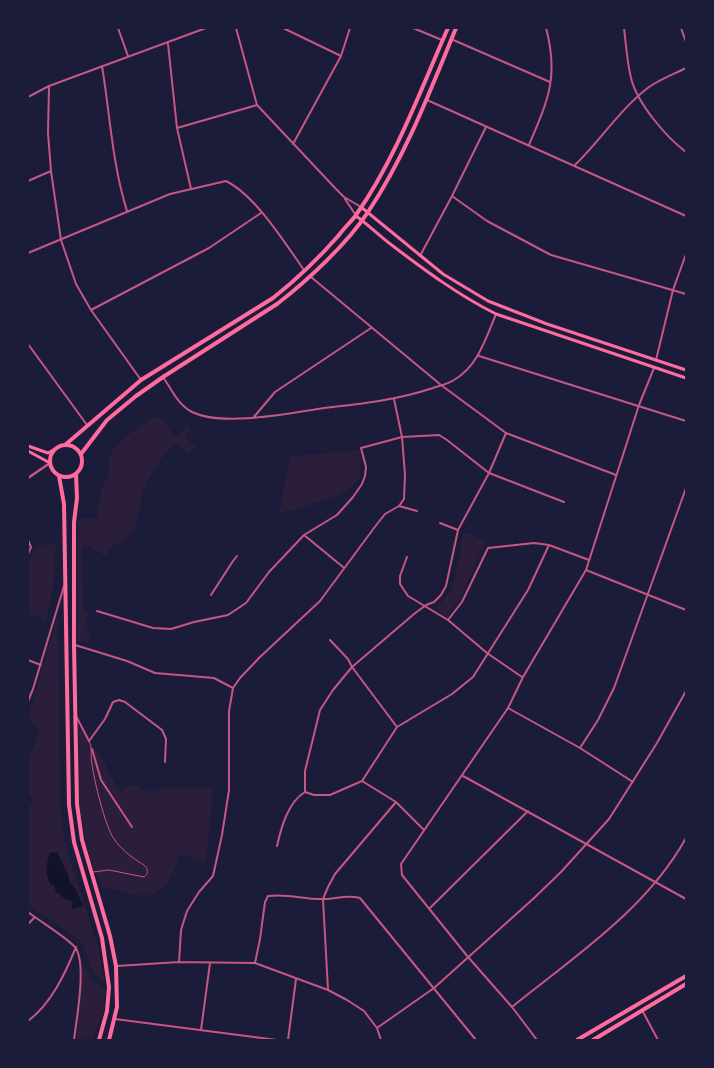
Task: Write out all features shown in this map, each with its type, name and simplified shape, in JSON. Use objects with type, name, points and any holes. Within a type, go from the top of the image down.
[{"type":"main road","points":[[28,446],[48,452],[65,445],[141,380],[273,298],[329,246],[356,216],[380,179],[399,142],[448,28]]},
{"type":"main road","points":[[81,454],[107,420],[163,377],[278,304],[310,276],[362,220],[386,183],[427,100],[456,28]]},
{"type":"main road","points":[[361,207],[443,274],[488,301],[530,318],[686,370]]},
{"type":"main road","points":[[356,216],[441,282],[470,301],[496,314],[686,378]]},
{"type":"main road","points":[[59,476],[68,477],[76,474],[82,465],[81,454],[74,447],[65,445]]},
{"type":"main road","points":[[55,449],[51,455],[50,463],[59,476],[64,504],[69,805],[74,842],[102,938],[109,987],[107,1011],[99,1040]]},
{"type":"main road","points":[[28,451],[50,463]]},
{"type":"main road","points":[[76,474],[74,645],[77,804],[82,840],[110,936],[116,966],[117,998],[115,1019],[109,1040]]},
{"type":"main road","points":[[577,1040],[686,976]]},
{"type":"main road","points":[[593,1040],[686,984]]},
{"type":"street","points":[[118,28],[128,56]]},
{"type":"street","points":[[28,97],[49,86],[206,28]]},
{"type":"street","points":[[236,28],[257,105],[344,197],[356,216]]},
{"type":"street","points":[[283,28],[341,56]]},
{"type":"street","points":[[293,145],[341,56],[350,28]]},
{"type":"street","points":[[413,28],[442,40]]},
{"type":"street","points":[[529,146],[542,116],[551,83],[553,69],[546,28]]},
{"type":"street","points":[[624,28],[631,78],[638,96],[653,118],[686,152]]},
{"type":"street","points":[[681,28],[686,42]]},
{"type":"street","points":[[451,39],[551,83]]},
{"type":"street","points":[[168,43],[177,128],[191,189]]},
{"type":"street","points":[[102,66],[110,112],[113,150],[120,188],[127,210]]},
{"type":"street","points":[[574,166],[638,96],[651,86],[686,68]]},
{"type":"street","points":[[49,86],[48,133],[51,171],[61,240],[76,284],[91,310],[141,380]]},
{"type":"street","points":[[427,100],[686,216]]},
{"type":"street","points":[[177,128],[257,105]]},
{"type":"street","points":[[420,256],[486,127]]},
{"type":"street","points":[[28,181],[51,171]]},
{"type":"street","points":[[28,253],[127,210],[170,194],[226,181],[248,197],[304,270]]},
{"type":"street","points":[[452,196],[487,221],[551,255],[686,294]]},
{"type":"street","points":[[344,197],[361,207]]},
{"type":"street","points":[[91,310],[209,248],[261,213]]},
{"type":"street","points":[[656,360],[673,290],[686,254]]},
{"type":"street","points":[[310,276],[441,385],[506,433],[616,475]]},
{"type":"street","points":[[163,377],[181,404],[193,412],[210,417],[253,418],[394,399],[454,381],[472,366],[496,314]]},
{"type":"street","points":[[253,418],[275,392],[371,328]]},
{"type":"street","points":[[28,345],[88,426]]},
{"type":"street","points":[[478,355],[686,421]]},
{"type":"street","points":[[537,1040],[402,874],[401,864],[508,708],[522,677],[586,570],[639,406],[654,368]]},
{"type":"street","points":[[179,962],[181,930],[187,911],[212,876],[222,835],[229,790],[229,711],[233,688],[260,657],[320,601],[343,567],[385,514],[399,506],[404,499],[406,475],[402,437],[394,399]]},
{"type":"street","points":[[305,792],[305,771],[320,710],[333,690],[352,667],[377,644],[426,605],[434,602],[446,586],[458,530],[489,473],[506,433]]},
{"type":"street","points":[[97,611],[153,628],[171,629],[228,615],[246,603],[269,572],[304,536],[337,516],[362,484],[366,466],[361,448],[402,437],[439,435],[489,473],[564,502]]},
{"type":"street","points":[[28,478],[50,463]]},
{"type":"street","points":[[580,748],[598,720],[614,688],[686,488]]},
{"type":"street","points":[[399,506],[417,511]]},
{"type":"street","points":[[440,523],[458,530]]},
{"type":"street","points":[[304,536],[343,567]]},
{"type":"street","points":[[28,540],[31,547],[28,554]]},
{"type":"street","points":[[448,620],[462,602],[488,548],[534,543],[549,544],[589,560]]},
{"type":"street","points":[[305,792],[314,795],[330,795],[362,781],[397,727],[452,694],[473,677],[486,653],[528,590],[549,544]]},
{"type":"street","points":[[211,596],[237,556]]},
{"type":"street","points":[[407,557],[400,576],[400,584],[408,596],[426,605],[448,620],[486,653],[522,677]]},
{"type":"street","points":[[586,570],[686,610]]},
{"type":"street","points":[[28,701],[65,581]]},
{"type":"street","points":[[330,640],[348,659],[397,727]]},
{"type":"street","points":[[74,645],[127,661],[155,673],[214,678],[233,688]]},
{"type":"street","points":[[28,660],[40,665]]},
{"type":"street","points":[[377,1028],[434,988],[561,872],[608,819],[633,782],[686,691]]},
{"type":"street","points":[[75,714],[88,741],[105,719],[112,702],[119,700],[124,702],[162,730],[166,739],[165,762]]},
{"type":"street","points":[[508,708],[580,748],[633,782]]},
{"type":"street","points":[[92,749],[102,780],[132,827]]},
{"type":"street","points":[[462,775],[686,899]]},
{"type":"street","points":[[362,781],[396,802],[424,830]]},
{"type":"street","points":[[277,846],[281,828],[289,812],[299,796],[305,792]]},
{"type":"street","points":[[328,990],[324,899],[328,887],[336,874],[396,802]]},
{"type":"street","points":[[429,908],[528,811]]},
{"type":"street","points":[[512,1008],[633,908],[676,857],[686,838]]},
{"type":"street","points":[[255,963],[265,902],[268,896],[281,894],[324,899],[350,895],[360,898],[476,1040]]},
{"type":"street","points":[[28,912],[76,947],[80,958],[81,977],[74,1040]]},
{"type":"street","points":[[28,924],[35,917]]},
{"type":"street","points":[[28,1021],[49,1000],[76,947]]},
{"type":"street","points":[[116,966],[179,962],[255,963],[328,990],[347,1000],[364,1011],[377,1028],[381,1040]]},
{"type":"street","points":[[201,1030],[210,962]]},
{"type":"street","points":[[288,1040],[296,979]]},
{"type":"street","points":[[642,1010],[658,1040]]},
{"type":"street","points":[[115,1019],[277,1040]]},
{"type":"lane","points":[[88,741],[92,749],[91,761],[109,829],[114,839],[131,857],[145,866],[147,870],[147,874],[144,877],[109,870],[91,873]]},
{"type":"shaded area","points":[[153,418],[168,421],[165,423],[175,437],[187,427],[191,431],[185,436],[196,448],[187,454],[177,442],[161,459],[152,472],[143,493],[136,526],[129,538],[122,543],[113,545],[106,556],[86,545],[82,546],[83,605],[89,615],[84,629],[91,631],[88,643],[77,641],[78,520],[82,518],[96,519],[102,488],[109,471],[109,459],[113,450],[129,434]]},
{"type":"shaded area","points":[[359,450],[361,474],[355,484],[347,490],[323,500],[279,513],[290,456]]},
{"type":"shaded area","points":[[463,533],[472,534],[486,542],[458,603],[456,603],[447,618],[435,608],[443,601],[453,584]]},
{"type":"shaded area","points":[[56,543],[53,589],[46,620],[28,614],[28,565],[36,546]]},
{"type":"shaded area","points":[[58,616],[60,805],[66,846],[98,947],[105,981],[100,979],[93,971],[79,940],[28,905],[28,810],[33,800],[28,795],[28,758],[40,733],[28,716]]},
{"type":"shaded area","points":[[78,725],[102,758],[120,793],[127,787],[137,786],[150,792],[163,788],[213,788],[206,863],[181,854],[165,886],[159,891],[144,896],[102,888],[90,859],[79,804]]},
{"type":"shaded area","points":[[57,852],[69,877],[69,881],[76,890],[83,906],[74,909],[71,907],[71,900],[67,900],[56,892],[54,885],[51,885],[49,881],[47,865],[50,853]]},
{"type":"shaded area","points":[[83,963],[92,979],[106,989],[103,1012],[92,1040],[76,1040]]}]
